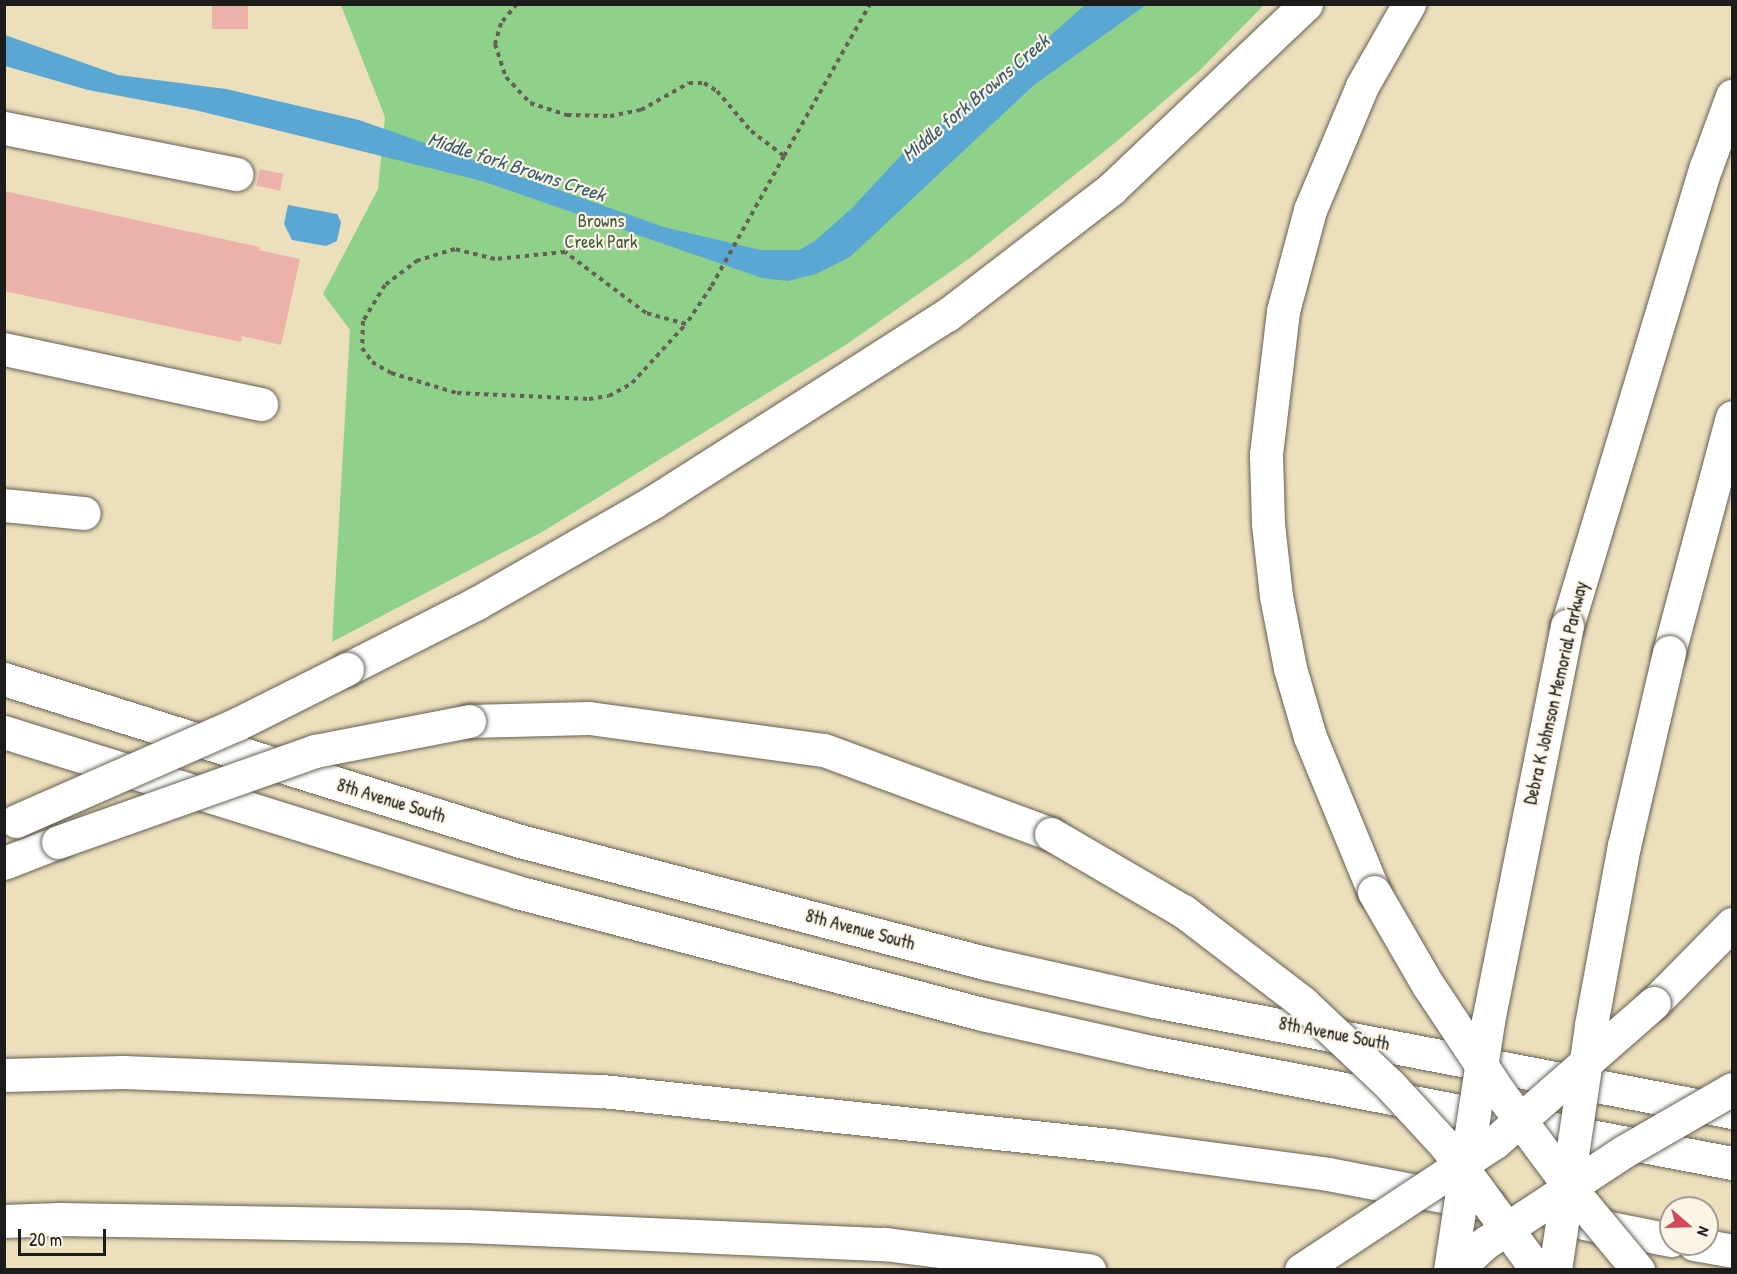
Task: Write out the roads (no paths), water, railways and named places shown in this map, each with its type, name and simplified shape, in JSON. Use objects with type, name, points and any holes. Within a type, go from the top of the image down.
[{"type":"main road","points":[[10,823],[237,724],[477,603],[653,502],[938,321],[1005,274],[1112,189],[1306,4]]},
{"type":"main road","points":[[1409,4],[1362,86],[1307,220],[1283,311],[1266,454],[1268,523],[1275,596],[1290,668],[1310,737],[1374,892],[1428,985],[1497,1089],[1575,1194],[1638,1269]]},
{"type":"main road","name":"Debra K Johnson Memorial Parkway","points":[[1450,1269],[1488,1020],[1567,626],[1706,167],[1732,96]]},
{"type":"main road","points":[[4,128],[236,174]]},
{"type":"main road","points":[[4,349],[261,404]]},
{"type":"main road","points":[[1554,1269],[1591,1025],[1624,846],[1669,652],[1732,417]]},
{"type":"main road","points":[[4,505],[84,513]]},
{"type":"main road","name":"8th Avenue South","points":[[4,679],[520,841],[985,963],[1154,1001],[1732,1112]]},
{"type":"main road","points":[[4,863],[315,751],[469,721],[589,718],[824,750],[1051,834],[1191,916],[1309,1008],[1390,1085],[1446,1146],[1536,1269]]},
{"type":"main road","points":[[4,732],[517,892],[982,1014],[1151,1052],[1732,1163]]},
{"type":"main road","points":[[1301,1269],[1495,1142],[1654,1004],[1732,924]]},
{"type":"main road","points":[[4,1075],[123,1072],[602,1091],[1119,1146],[1293,1170],[1659,1238]]},
{"type":"main road","points":[[1456,1269],[1485,1243],[1623,1152],[1732,1089]]},
{"type":"main road","points":[[4,1221],[59,1219],[467,1226],[873,1244],[1089,1269]]},
{"type":"water","name":"Middle fork Browns Creek","points":[[1085,5],[1146,5],[1034,85],[850,257],[816,274],[788,281],[762,278],[482,181],[195,110],[88,90],[5,66],[5,35],[118,75],[226,89],[359,120],[664,227],[760,250],[799,250],[815,241],[852,208],[905,151],[1027,56]]},
{"type":"water","points":[[288,205],[337,214],[341,222],[337,241],[326,246],[292,240],[284,224]]},
{"type":"park label","name":"Browns Creek Park","points":[[601,232]]}]
